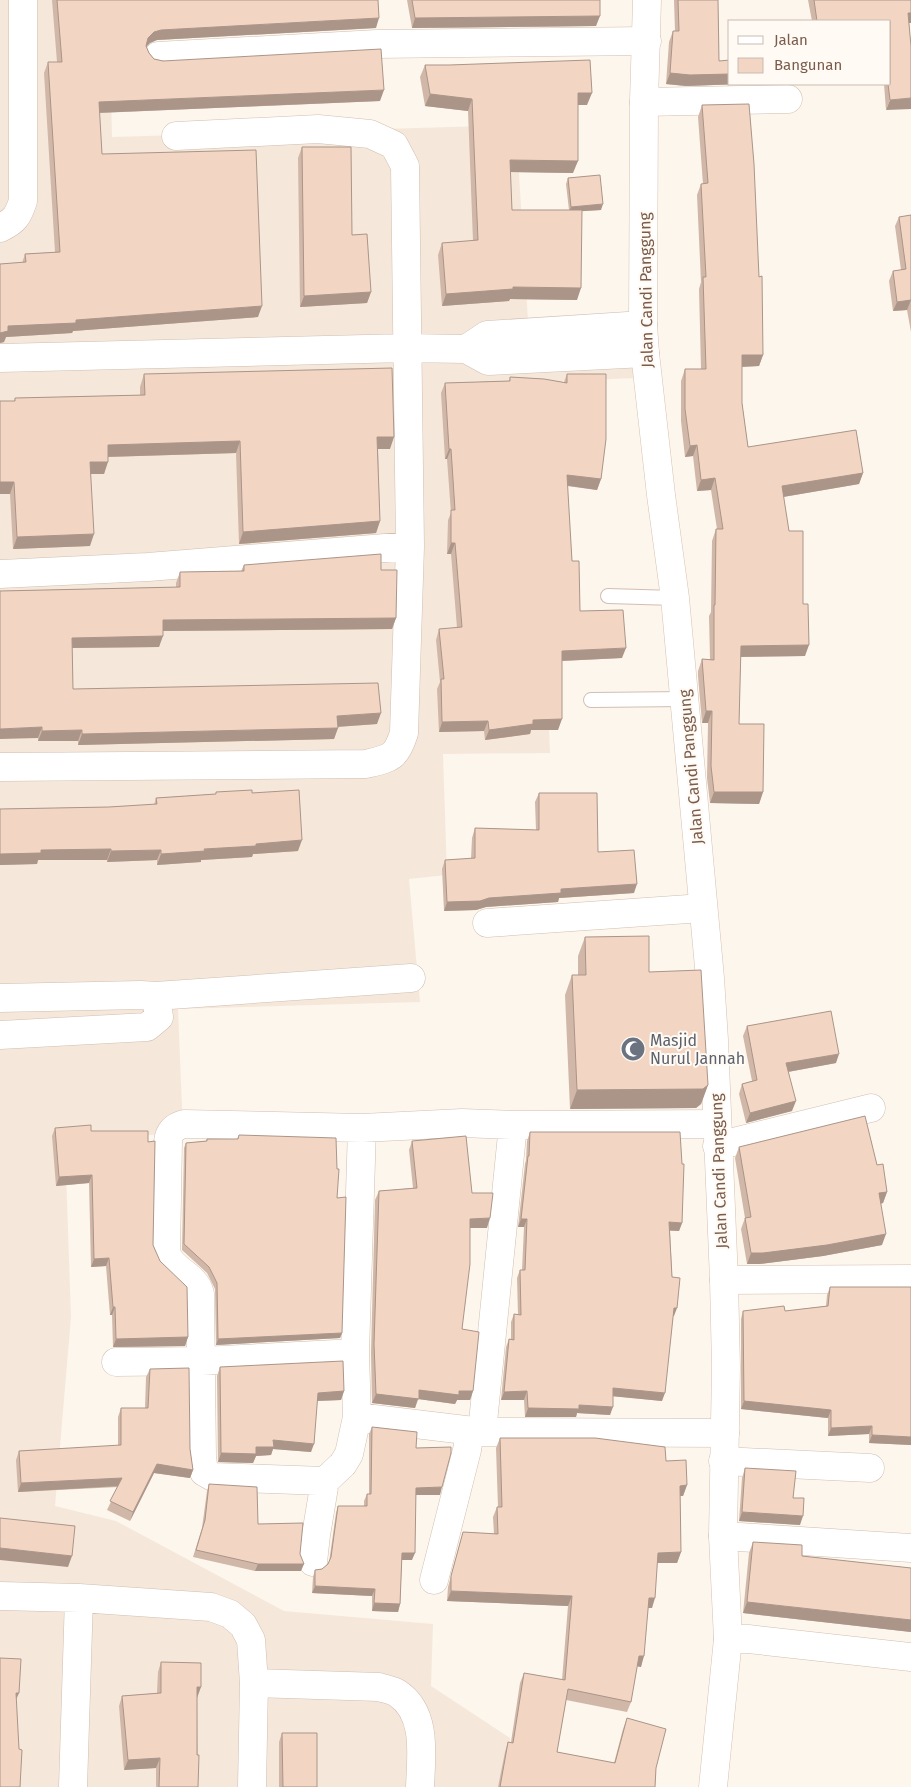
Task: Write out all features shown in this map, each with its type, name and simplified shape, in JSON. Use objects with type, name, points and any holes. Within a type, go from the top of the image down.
[{"type":"street","points":[[0,228],[18,216],[23,201],[23,0]]},
{"type":"street","name":"Jalan Candi Panggung","points":[[647,0],[644,102],[643,325],[675,598],[714,1040],[724,1280],[726,1367],[723,1536],[728,1639],[713,1787]]},
{"type":"street","points":[[158,56],[377,44],[647,41]]},
{"type":"street","points":[[644,102],[788,99]]},
{"type":"street","points":[[0,767],[366,764],[387,759],[399,750],[404,733],[410,546],[405,166],[394,144],[370,134],[318,129],[176,136]]},
{"type":"street","points":[[466,349],[487,335],[643,325]]},
{"type":"street","points":[[0,358],[406,348],[466,349],[488,361],[645,353]]},
{"type":"street","points":[[0,574],[148,567],[410,546]]},
{"type":"street","points":[[487,923],[702,908]]},
{"type":"street","points":[[0,998],[156,996],[410,978]]},
{"type":"street","points":[[0,1035],[147,1027],[154,1024],[159,1018],[156,996]]},
{"type":"street","points":[[325,1481],[213,1477],[205,1474],[202,1457],[202,1361],[199,1290],[192,1279],[170,1261],[166,1253],[168,1142],[169,1133],[175,1127],[184,1124],[362,1128],[462,1123],[717,1135],[871,1108]]},
{"type":"street","points":[[434,1580],[467,1450],[476,1431],[512,1124]]},
{"type":"street","points":[[313,1562],[325,1481],[343,1464],[349,1454],[357,1417],[355,1354],[362,1128]]},
{"type":"street","points":[[724,1280],[911,1279]]},
{"type":"street","points":[[116,1362],[202,1361],[355,1354]]},
{"type":"street","points":[[357,1417],[476,1431],[725,1433]]},
{"type":"street","points":[[724,1461],[870,1468]]},
{"type":"street","points":[[723,1536],[911,1548]]},
{"type":"street","points":[[0,1596],[79,1598],[211,1607],[230,1614],[243,1625],[251,1640],[254,1684],[252,1787]]},
{"type":"street","points":[[73,1787],[79,1598]]},
{"type":"street","points":[[728,1639],[748,1638],[911,1657]]},
{"type":"street","points":[[254,1684],[379,1687],[397,1693],[410,1706],[419,1725],[421,1742],[420,1787]]},
{"type":"lane","points":[[608,596],[675,598]]},
{"type":"lane","points":[[591,700],[685,699]]},
{"type":"shaded area","points":[[0,0],[109,0],[112,137],[516,125],[529,337],[633,332],[638,378],[535,382],[550,753],[443,754],[447,875],[409,879],[420,1002],[178,1009],[183,1132],[65,1143],[71,1317],[55,1506],[116,1521],[284,1611],[433,1624],[431,1686],[510,1738],[505,1787],[0,1787]]},
{"type":"building","points":[[57,0],[378,0],[379,18],[161,30],[154,32],[148,38],[146,46],[154,59],[163,61],[381,49],[384,90],[99,102],[102,154],[256,150],[262,306],[76,320],[76,323],[8,326],[8,331],[0,333],[0,264],[26,262],[25,254],[60,252],[48,62],[62,62]]},
{"type":"building","points":[[412,0],[600,0],[600,16],[415,18]]},
{"type":"building","points":[[678,0],[718,0],[719,61],[728,60],[728,74],[690,75],[670,73],[673,31],[679,31]]},
{"type":"building","points":[[814,0],[911,0],[911,13],[908,13],[911,46],[911,98],[890,100],[888,85],[891,85],[891,20],[817,20]]},
{"type":"building","points":[[590,60],[592,93],[578,93],[578,161],[510,160],[512,210],[582,210],[581,288],[513,287],[513,289],[446,294],[442,243],[478,240],[472,99],[430,94],[425,65]]},
{"type":"building","points":[[749,104],[754,164],[759,277],[762,276],[763,355],[742,355],[742,403],[748,447],[856,430],[863,473],[782,486],[789,531],[803,531],[803,604],[808,604],[809,645],[741,646],[739,724],[764,724],[763,792],[714,792],[711,766],[712,711],[706,711],[702,659],[714,660],[716,529],[723,529],[715,478],[701,480],[697,445],[690,446],[685,409],[685,369],[706,369],[703,277],[706,277],[701,184],[708,183],[702,105]]},
{"type":"building","points":[[302,147],[351,147],[352,235],[367,234],[371,292],[304,296]]},
{"type":"building","points":[[600,175],[603,204],[571,207],[568,178]]},
{"type":"building","points":[[911,215],[911,300],[897,302],[893,271],[906,269],[899,217]]},
{"type":"building","points":[[392,368],[394,437],[377,437],[380,521],[243,532],[240,441],[108,445],[108,462],[90,462],[94,534],[17,537],[14,482],[0,482],[0,401],[15,401],[15,398],[145,395],[144,374]]},
{"type":"building","points":[[567,374],[606,374],[606,439],[601,479],[567,475],[572,561],[579,561],[580,611],[623,610],[626,648],[562,651],[562,719],[533,720],[533,724],[489,730],[488,721],[442,722],[441,679],[444,679],[439,629],[462,627],[455,543],[451,543],[451,510],[455,510],[445,383],[510,381],[510,377],[544,379],[567,383]]},
{"type":"building","points":[[381,554],[381,570],[397,570],[396,618],[163,620],[163,636],[72,638],[73,689],[378,683],[381,713],[337,716],[338,728],[82,734],[82,730],[42,731],[42,727],[0,729],[0,591],[180,587],[180,572],[244,571],[244,565]]},
{"type":"building","points":[[252,790],[252,793],[299,790],[302,840],[161,854],[161,850],[111,851],[111,849],[41,850],[41,853],[0,854],[0,809],[157,804],[156,798]]},
{"type":"building","points":[[539,793],[597,793],[598,852],[634,850],[637,884],[561,889],[561,893],[489,898],[480,901],[447,902],[445,860],[475,858],[475,828],[539,830]]},
{"type":"building","name":"Masjid Nurul Jannah","points":[[649,936],[649,972],[701,970],[708,1085],[703,1089],[577,1090],[572,975],[586,975],[585,937]]},
{"type":"building","points":[[831,1011],[839,1054],[786,1063],[796,1101],[750,1113],[742,1084],[757,1080],[747,1026]]},
{"type":"building","points":[[865,1116],[877,1165],[883,1164],[887,1192],[879,1193],[886,1234],[827,1245],[751,1253],[745,1218],[751,1217],[739,1147]]},
{"type":"building","points":[[91,1125],[91,1131],[148,1131],[148,1142],[155,1141],[153,1245],[160,1261],[187,1287],[188,1337],[116,1339],[115,1307],[113,1307],[109,1258],[94,1259],[92,1175],[59,1177],[55,1128]]},
{"type":"building","points":[[530,1132],[680,1132],[682,1164],[684,1164],[682,1223],[669,1222],[672,1277],[680,1278],[677,1308],[674,1308],[665,1393],[613,1388],[613,1407],[579,1405],[579,1409],[528,1408],[527,1391],[504,1392],[509,1339],[514,1340],[514,1314],[521,1315],[520,1270],[525,1270],[527,1219],[521,1219]]},
{"type":"building","points":[[239,1135],[336,1138],[337,1169],[339,1169],[337,1198],[346,1197],[342,1333],[218,1339],[217,1283],[209,1267],[184,1244],[186,1143],[207,1141],[207,1139],[238,1139]]},
{"type":"building","points":[[466,1136],[472,1193],[493,1193],[490,1218],[470,1219],[470,1264],[462,1329],[479,1332],[473,1391],[459,1391],[459,1395],[419,1390],[419,1399],[376,1394],[374,1344],[379,1191],[417,1188],[412,1141]]},
{"type":"building","points":[[830,1287],[911,1287],[911,1437],[872,1435],[872,1426],[831,1428],[831,1410],[744,1401],[743,1311],[784,1306],[785,1311],[828,1306]]},
{"type":"building","points":[[343,1361],[344,1391],[318,1393],[314,1444],[273,1440],[274,1447],[256,1447],[256,1454],[221,1453],[220,1367]]},
{"type":"building","points":[[189,1368],[190,1449],[193,1470],[157,1464],[133,1512],[110,1501],[122,1478],[21,1483],[19,1451],[121,1445],[121,1408],[148,1408],[150,1369]]},
{"type":"building","points":[[372,1427],[417,1432],[416,1448],[451,1447],[442,1487],[416,1488],[415,1553],[402,1553],[400,1604],[374,1603],[375,1589],[315,1586],[315,1570],[322,1569],[328,1564],[331,1557],[338,1506],[367,1506],[367,1494],[371,1494]]},
{"type":"building","points":[[500,1438],[595,1438],[665,1447],[666,1461],[686,1460],[687,1485],[680,1486],[681,1552],[658,1553],[655,1598],[649,1598],[644,1656],[639,1656],[631,1702],[568,1689],[557,1752],[615,1763],[627,1718],[666,1729],[656,1768],[655,1787],[500,1787],[508,1742],[513,1743],[524,1673],[565,1680],[572,1596],[451,1591],[451,1576],[463,1532],[498,1534],[497,1507],[502,1507]]},
{"type":"building","points":[[745,1468],[796,1471],[793,1498],[804,1498],[803,1516],[742,1512]]},
{"type":"building","points":[[209,1484],[257,1487],[258,1524],[303,1523],[300,1554],[304,1564],[258,1564],[196,1550],[205,1520]]},
{"type":"building","points":[[0,1518],[75,1526],[72,1556],[0,1548]]},
{"type":"building","points":[[753,1542],[802,1545],[802,1556],[911,1568],[911,1620],[747,1602]]},
{"type":"building","points":[[0,1658],[21,1659],[19,1693],[16,1693],[19,1749],[22,1750],[20,1787],[0,1787]]},
{"type":"building","points":[[161,1662],[201,1663],[201,1687],[197,1687],[198,1787],[159,1787],[160,1758],[128,1760],[122,1696],[161,1693]]},
{"type":"building","points":[[282,1733],[317,1733],[317,1787],[283,1787]]},
{"type":"place","name":"Masjid Nurul Jannah","points":[[633,1049]]}]
